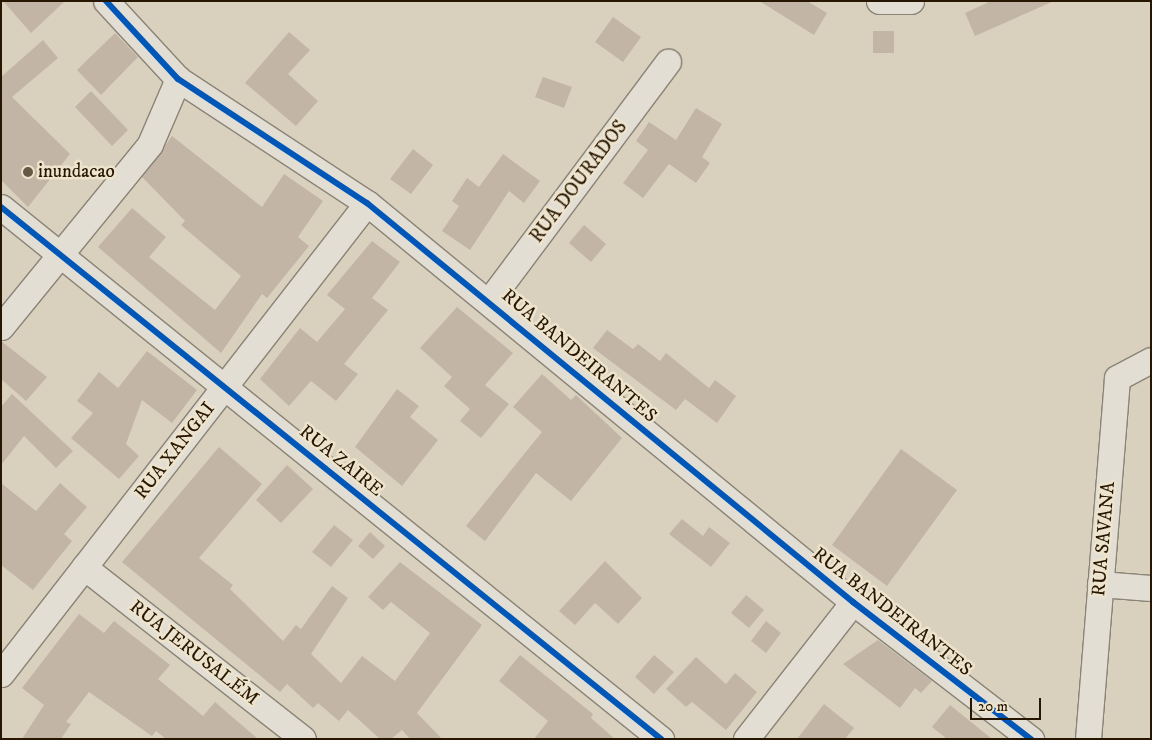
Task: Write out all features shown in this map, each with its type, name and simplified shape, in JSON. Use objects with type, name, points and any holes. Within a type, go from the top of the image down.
[{"type":"street","name":"RUA BANDEIRANTES","points":[[106,1],[178,79],[367,203],[853,602],[1028,738]]},
{"type":"street","points":[[879,1],[911,1]]},
{"type":"street","name":"RUA DOURADOS","points":[[488,301],[668,62]]},
{"type":"street","points":[[1,327],[150,144],[178,79]]},
{"type":"street","name":"RUA XANGAI","points":[[1,674],[367,203]]},
{"type":"street","name":"RUA ZAIRE","points":[[1,206],[661,739]]},
{"type":"street","name":"RUA SAVANA","points":[[1088,739],[1117,378],[1150,360]]},
{"type":"street","name":"RUA JERUSALÉM","points":[[84,567],[303,739]]},
{"type":"street","points":[[1100,584],[1151,588]]},
{"type":"street","points":[[746,739],[853,602]]},
{"type":"building","points":[[3,1],[65,1],[31,33]]},
{"type":"building","points":[[759,1],[807,1],[827,13],[814,35]]},
{"type":"building","points":[[991,1],[1054,1],[975,36],[965,13]]},
{"type":"building","points":[[613,17],[641,37],[623,62],[595,42]]},
{"type":"building","points":[[873,31],[894,31],[894,53],[873,53]]},
{"type":"building","points":[[289,32],[310,50],[288,74],[318,101],[296,126],[245,83]]},
{"type":"building","points":[[115,33],[138,57],[101,95],[77,70]]},
{"type":"building","points":[[43,40],[58,58],[12,97],[70,154],[28,207],[1,180],[1,77]]},
{"type":"building","points":[[543,77],[572,87],[564,108],[535,97]]},
{"type":"building","points":[[91,91],[128,130],[112,146],[75,107]]},
{"type":"building","points":[[696,108],[722,124],[702,157],[710,163],[696,183],[669,164],[643,198],[623,183],[648,150],[636,141],[649,122],[676,140]]},
{"type":"building","points":[[172,136],[262,207],[284,174],[323,201],[298,237],[309,246],[267,298],[262,294],[221,353],[98,247],[132,208],[166,237],[149,257],[215,310],[241,276],[181,225],[185,221],[142,177]]},
{"type":"building","points":[[413,149],[433,165],[411,194],[390,179]]},
{"type":"building","points":[[503,154],[540,181],[524,203],[509,191],[470,250],[442,231],[459,206],[452,201],[467,178],[479,187]]},
{"type":"building","points":[[584,225],[606,244],[591,262],[569,243]]},
{"type":"building","points":[[372,241],[400,262],[372,298],[388,310],[344,364],[358,374],[336,401],[311,381],[289,406],[260,379],[300,328],[317,342],[345,309],[327,295]]},
{"type":"building","points":[[457,307],[513,353],[485,385],[509,404],[481,438],[460,421],[470,409],[444,386],[452,377],[420,348]]},
{"type":"building","points":[[607,330],[633,349],[638,344],[660,361],[666,353],[709,388],[715,380],[736,396],[717,423],[685,399],[676,410],[593,348]]},
{"type":"building","points":[[1,341],[47,377],[26,401],[1,379]]},
{"type":"building","points":[[147,351],[197,390],[172,423],[142,400],[126,444],[139,456],[119,479],[71,438],[93,413],[77,401],[99,372],[118,388]]},
{"type":"building","points":[[542,374],[571,400],[576,395],[622,438],[571,501],[536,473],[485,541],[466,526],[542,432],[513,407]]},
{"type":"building","points":[[397,389],[419,406],[410,417],[438,440],[402,486],[355,447]]},
{"type":"building","points":[[12,394],[73,451],[56,468],[24,436],[1,465],[1,407]]},
{"type":"building","points":[[219,447],[262,484],[199,558],[233,585],[230,589],[283,641],[296,625],[301,629],[332,586],[348,598],[311,654],[341,683],[362,656],[395,681],[430,633],[391,602],[383,610],[368,597],[400,562],[482,625],[417,713],[442,739],[410,739],[402,730],[391,739],[380,739],[348,710],[339,721],[318,703],[313,708],[287,684],[280,692],[122,562]]},
{"type":"building","points":[[901,449],[957,490],[887,586],[832,545]]},
{"type":"building","points":[[287,465],[313,489],[281,523],[256,500]]},
{"type":"building","points":[[1,483],[36,511],[60,483],[87,507],[64,534],[72,541],[33,590],[1,565]]},
{"type":"building","points":[[682,519],[703,536],[709,527],[730,543],[711,567],[669,534]]},
{"type":"building","points":[[334,525],[353,540],[331,567],[312,552]]},
{"type":"building","points":[[370,532],[385,546],[373,559],[358,546]]},
{"type":"building","points":[[605,561],[642,598],[618,624],[595,603],[575,625],[559,611]]},
{"type":"building","points":[[746,595],[764,610],[749,628],[731,613]]},
{"type":"building","points":[[79,614],[104,633],[114,621],[170,665],[158,679],[203,716],[215,702],[258,739],[166,739],[156,731],[152,736],[89,692],[66,722],[71,724],[61,739],[22,739],[44,705],[22,688]]},
{"type":"building","points":[[766,621],[781,633],[766,653],[751,641]]},
{"type":"building","points":[[878,640],[932,681],[921,693],[915,688],[900,708],[843,664]]},
{"type":"building","points":[[520,655],[593,714],[591,718],[615,739],[534,739],[548,721],[499,681]]},
{"type":"building","points":[[654,655],[674,672],[654,694],[635,677]]},
{"type":"building","points":[[696,657],[726,684],[735,673],[757,692],[726,730],[692,702],[686,707],[666,689]]},
{"type":"building","points":[[824,704],[854,728],[845,739],[797,739]]},
{"type":"building","points":[[950,705],[992,739],[947,739],[932,727]]},
{"type":"cycle path","points":[[106,1],[178,79],[367,203],[853,602],[1031,739]]},
{"type":"cycle path","points":[[1,207],[661,739]]},
{"type":"place","name":"inundacao","points":[[28,172]]}]
